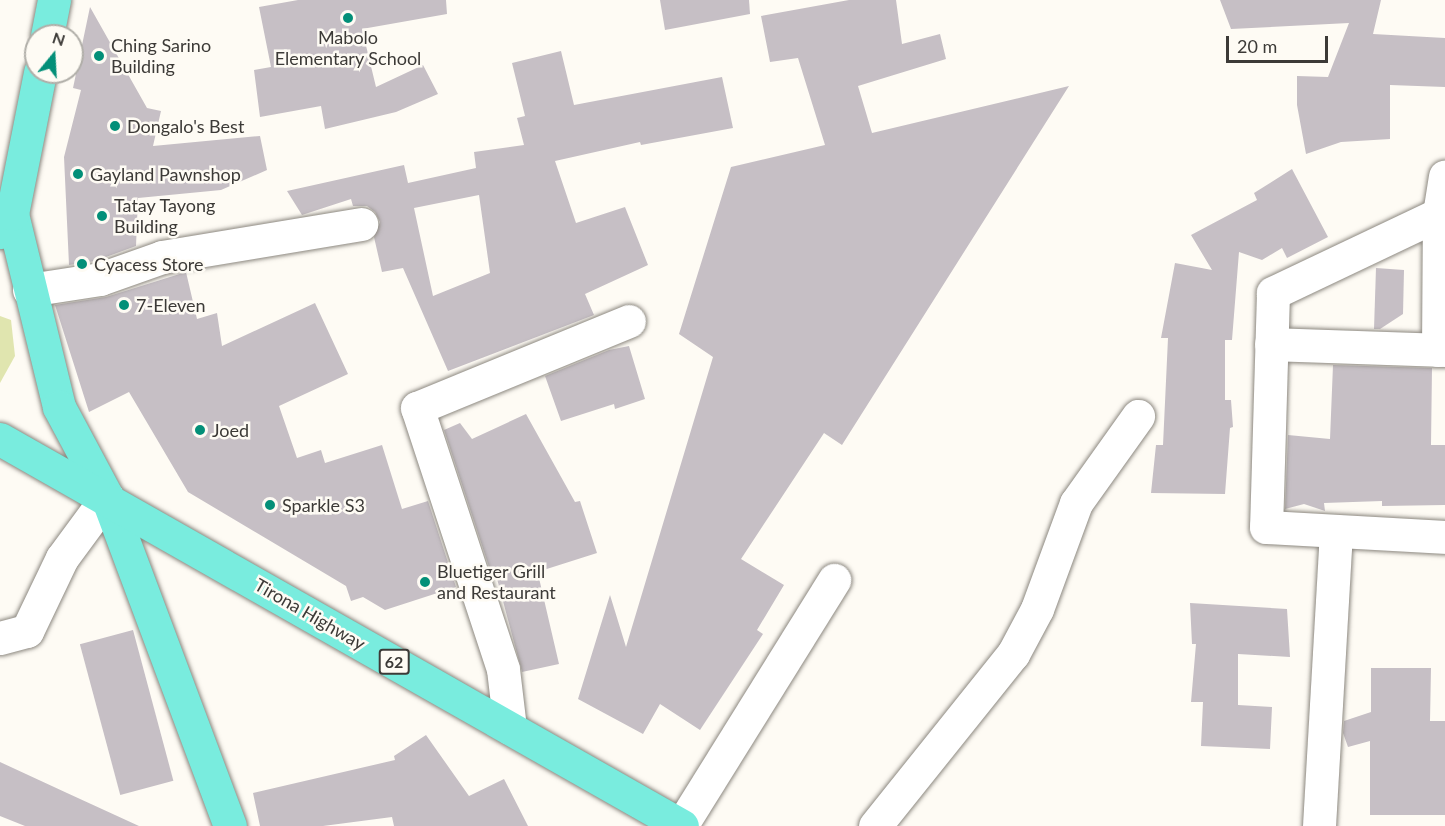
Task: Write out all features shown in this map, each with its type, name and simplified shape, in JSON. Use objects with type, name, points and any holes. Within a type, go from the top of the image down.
[{"type":"main road","points":[[49,24],[54,0]]},
{"type":"main road","points":[[37,84],[6,223],[29,290],[59,407],[106,497],[230,826]]},
{"type":"main road","name":"Tirona Highway","points":[[0,439],[106,497],[682,826]]},
{"type":"street","points":[[1271,344],[1442,350],[1439,214],[1445,176]]},
{"type":"street","points":[[1439,214],[1272,293],[1266,527],[1445,537]]},
{"type":"street","points":[[29,290],[100,279],[162,257],[361,224]]},
{"type":"street","points":[[510,728],[503,669],[417,408],[628,321]]},
{"type":"street","points":[[875,826],[1013,654],[1037,609],[1077,503],[1138,416]]},
{"type":"street","points":[[0,638],[27,631],[62,558],[106,497]]},
{"type":"street","points":[[1318,826],[1336,531]]},
{"type":"street","points":[[682,826],[834,580]]},
{"type":"green space","points":[[0,316],[11,320],[15,356],[0,383]]},
{"type":"building","points":[[298,0],[446,0],[447,14],[362,29],[376,87],[423,65],[438,94],[396,112],[325,129],[321,106],[260,117],[254,70],[271,67],[259,7]]},
{"type":"building","points":[[660,0],[749,0],[750,14],[665,30]]},
{"type":"building","points":[[849,0],[896,0],[902,44],[940,34],[946,59],[858,86],[872,133],[1069,86],[842,445],[824,433],[741,559],[784,585],[757,630],[763,634],[700,730],[660,704],[643,734],[578,699],[610,595],[626,647],[713,357],[679,334],[731,167],[825,145],[798,58],[770,62],[761,16]]},
{"type":"building","points":[[1220,0],[1381,0],[1373,34],[1445,38],[1445,87],[1390,85],[1390,139],[1341,142],[1306,154],[1297,105],[1297,76],[1328,77],[1349,23],[1231,29]]},
{"type":"building","points":[[90,7],[147,108],[161,111],[153,146],[260,136],[267,170],[221,190],[138,198],[136,246],[95,261],[69,265],[64,157],[81,90],[73,88],[74,84],[84,84],[84,36]]},
{"type":"building","points":[[561,51],[574,105],[722,77],[733,128],[641,145],[640,142],[555,161],[576,223],[625,207],[648,265],[585,294],[594,315],[448,371],[403,268],[382,272],[374,237],[380,222],[375,212],[367,206],[353,206],[351,199],[302,215],[287,191],[404,165],[408,183],[476,168],[474,152],[524,145],[517,118],[525,116],[512,63]],"holes":[[[479,195],[490,273],[433,296],[414,208]]]},
{"type":"building","points":[[1292,169],[1328,237],[1287,258],[1282,248],[1262,260],[1239,252],[1232,340],[1225,340],[1225,400],[1231,400],[1233,427],[1230,428],[1225,494],[1151,493],[1156,445],[1163,445],[1168,338],[1161,338],[1175,263],[1212,270],[1191,235],[1257,200],[1254,193]]},
{"type":"building","points":[[1376,268],[1404,270],[1403,314],[1380,329],[1374,329]]},
{"type":"building","points":[[186,272],[197,319],[217,313],[222,346],[315,303],[348,374],[279,406],[297,458],[321,450],[325,463],[382,445],[402,509],[428,501],[456,587],[385,610],[363,597],[351,601],[346,586],[188,492],[129,392],[89,412],[55,305],[106,297]]},
{"type":"building","points":[[629,346],[645,399],[615,409],[614,404],[561,421],[545,376],[609,350]]},
{"type":"building","points":[[1333,365],[1432,368],[1431,445],[1445,445],[1445,505],[1382,506],[1382,501],[1324,503],[1325,511],[1304,504],[1285,509],[1288,435],[1330,439]]},
{"type":"building","points":[[526,414],[575,502],[580,501],[597,553],[531,574],[539,578],[559,664],[522,672],[496,575],[492,576],[444,430],[460,423],[472,439]]},
{"type":"building","points":[[1190,603],[1287,609],[1290,657],[1238,654],[1238,705],[1272,707],[1270,749],[1201,746],[1203,702],[1191,702],[1196,644],[1192,644]]},
{"type":"building","points":[[133,630],[173,781],[120,795],[80,644]]},
{"type":"building","points":[[1371,668],[1431,668],[1430,721],[1445,721],[1445,815],[1370,815],[1370,741],[1348,747],[1343,733],[1344,721],[1371,712]]},
{"type":"building","points":[[426,735],[469,796],[504,779],[528,826],[394,826],[392,817],[323,826],[260,826],[253,793],[395,760],[394,756]]},
{"type":"building","points":[[0,762],[139,826],[25,826],[0,816]]},
{"type":"place","name":"Mabolo Elementary School","points":[[348,18]]},
{"type":"place","name":"Ching Sarino Building","points":[[99,56]]},
{"type":"place","name":"Dongalo's Best","points":[[115,126]]},
{"type":"place","name":"Gayland Pawnshop","points":[[78,174]]},
{"type":"place","name":"Tatay Tayong Building","points":[[102,216]]},
{"type":"place","name":"Cyacess Store","points":[[82,264]]},
{"type":"place","name":"7-Eleven","points":[[124,305]]},
{"type":"place","name":"Joed","points":[[200,430]]},
{"type":"place","name":"Sparkle S3","points":[[270,505]]},
{"type":"place","name":"Bluetiger Grill and Restaurant","points":[[425,582]]}]
